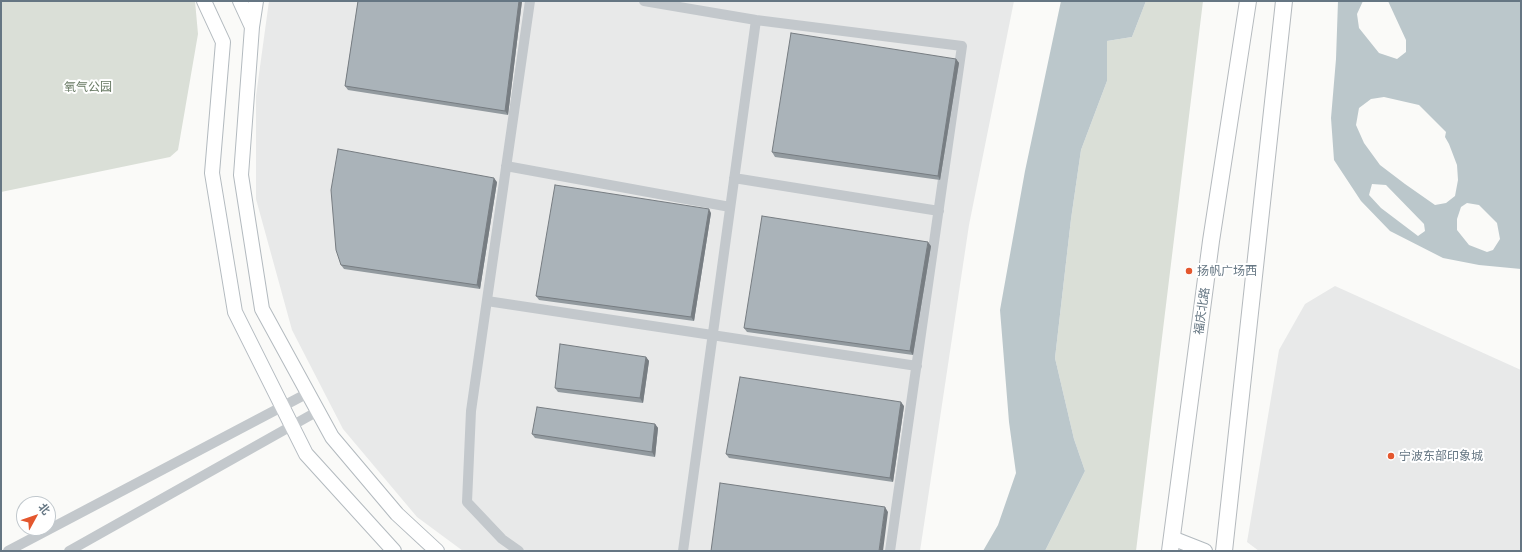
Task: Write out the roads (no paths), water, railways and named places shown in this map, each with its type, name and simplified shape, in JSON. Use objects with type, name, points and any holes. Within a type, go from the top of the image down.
[{"type":"main road","points":[[204,1],[222,42],[212,174],[235,312],[306,454],[394,551]]},
{"type":"main road","points":[[240,1],[252,27]]},
{"type":"main road","points":[[256,1],[252,27],[241,176],[262,309],[332,437],[397,514],[437,551]]},
{"type":"main road","name":"福庆北路","points":[[1171,544],[1211,241],[1248,1]]},
{"type":"main road","points":[[1224,551],[1284,1]]},
{"type":"main road","points":[[1171,544],[1204,551]]},
{"type":"street","points":[[519,551],[502,539],[467,502],[471,411],[530,1]]},
{"type":"street","points":[[644,1],[756,20],[962,46],[890,551]]},
{"type":"street","points":[[682,551],[756,20]]},
{"type":"street","points":[[506,166],[730,206]]},
{"type":"street","points":[[734,178],[939,211]]},
{"type":"street","points":[[487,302],[917,366]]},
{"type":"street","points":[[8,551],[308,393]]},
{"type":"street","points":[[69,551],[318,411]]},
{"type":"place","name":"扬帆广场西","points":[[1189,271]]},
{"type":"place","name":"宁波东部印象城","points":[[1391,456]]},
{"type":"park label","name":"氧气公园","points":[[88,87]]}]
